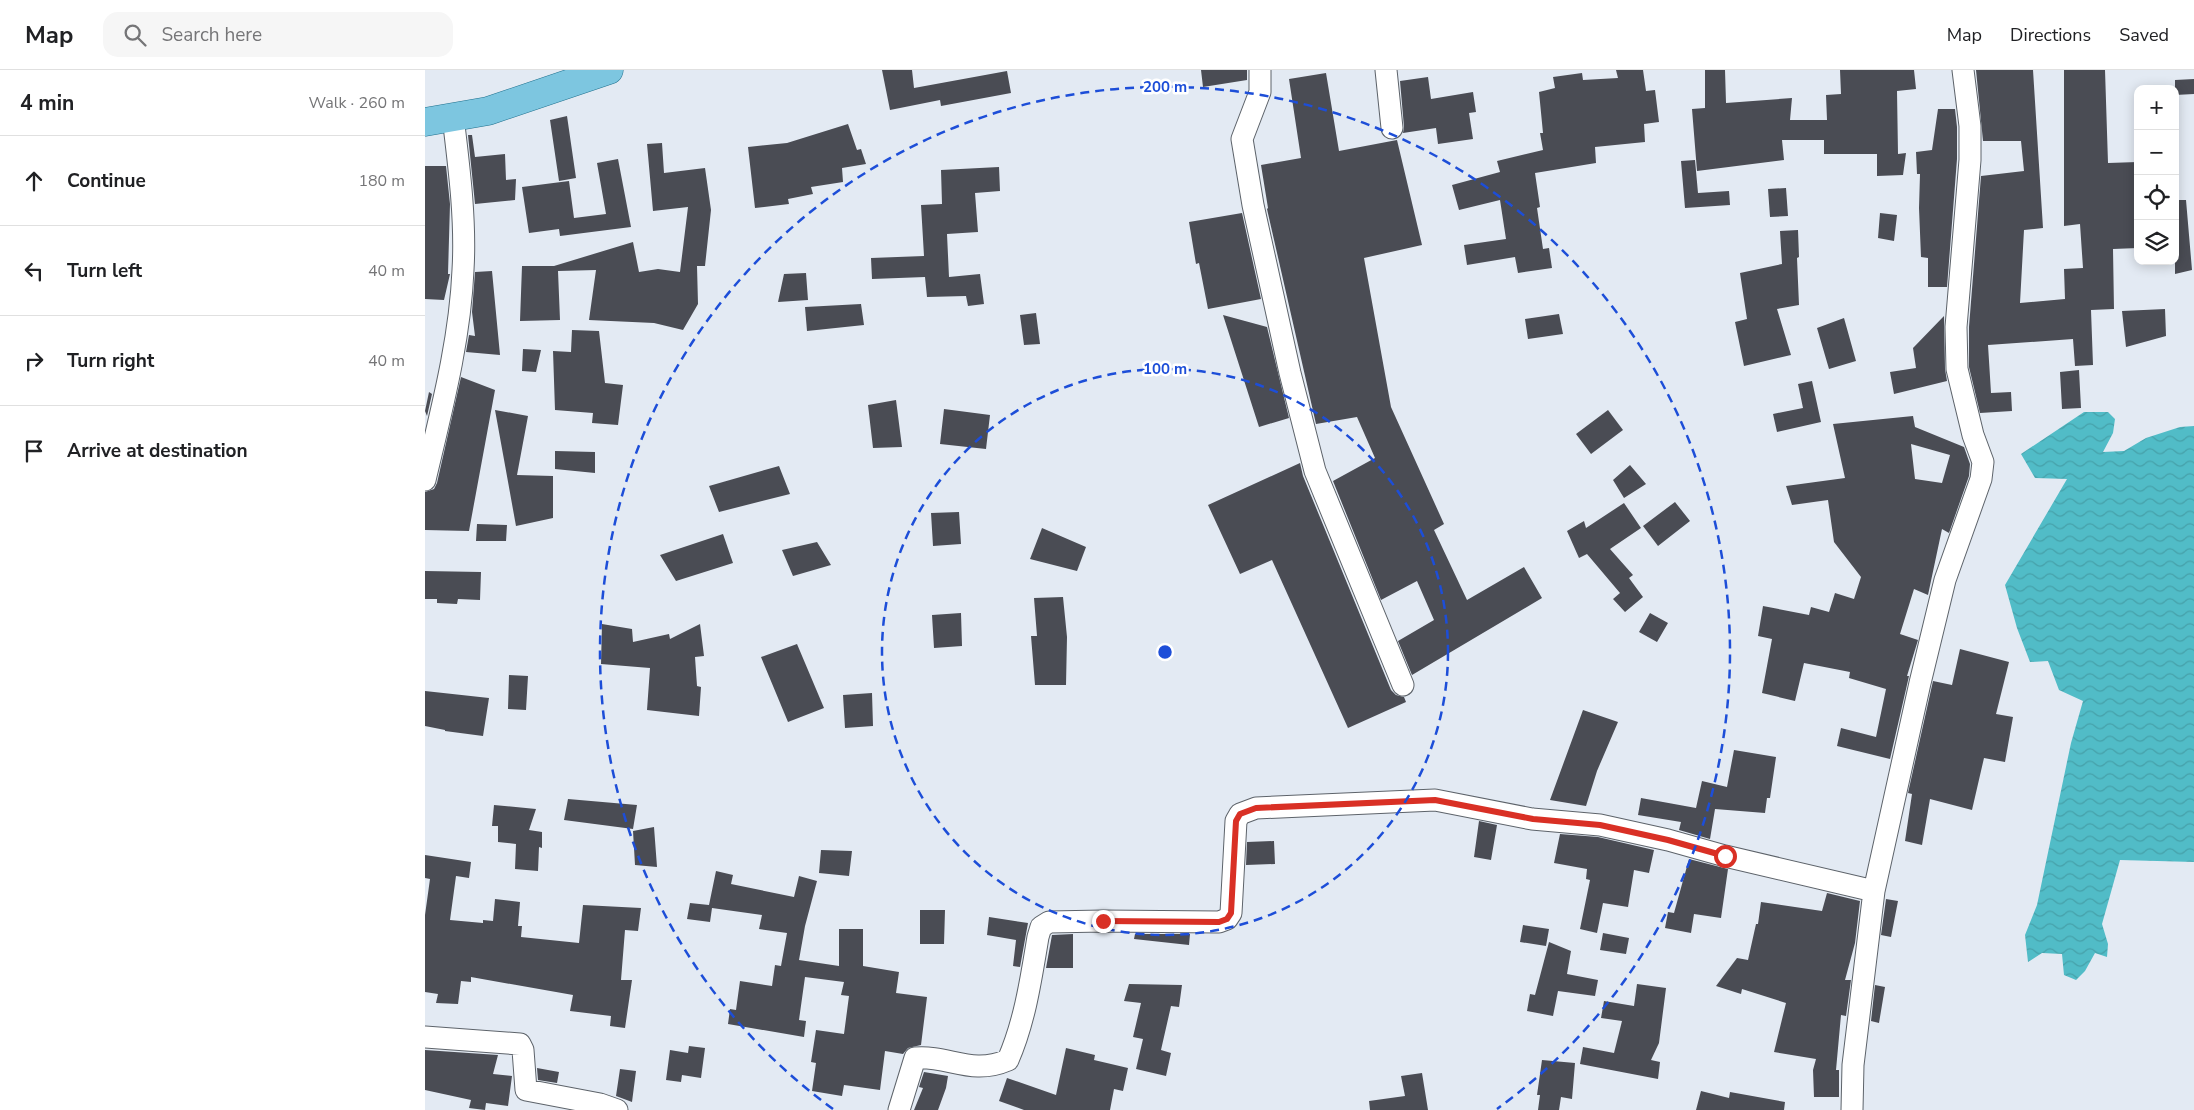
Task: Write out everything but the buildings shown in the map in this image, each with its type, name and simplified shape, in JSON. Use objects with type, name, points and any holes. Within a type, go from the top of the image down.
[{"type":"main road","points":[[425,122],[489,111],[609,70]]},
{"type":"street","points":[[1260,70],[1259,92],[1242,139],[1253,206],[1289,373],[1315,470],[1403,685]]},
{"type":"street","points":[[1386,70],[1392,128]]},
{"type":"street","points":[[1853,1110],[1853,1065],[1874,891],[1919,683],[1945,580],[1981,479],[1983,462],[1973,435],[1957,369],[1956,327],[1970,160],[1970,126],[1963,70]]},
{"type":"street","points":[[425,480],[458,323],[463,269],[460,176],[453,118]]},
{"type":"street","points":[[899,1110],[915,1058],[977,1067],[994,1066],[1008,1060],[1015,1046],[1027,1001],[1038,937],[1041,927],[1049,922],[1219,922],[1227,919],[1231,913],[1236,821],[1240,814],[1256,808],[1435,800],[1533,819],[1610,827],[1874,891]]},
{"type":"street","points":[[425,1036],[520,1044],[523,1050],[527,1090],[600,1104],[617,1110]]},
{"type":"water","points":[[2084,412],[2108,412],[2115,419],[2113,433],[2103,452],[2124,451],[2146,438],[2180,427],[2194,426],[2194,862],[2120,860],[2102,924],[2108,944],[2107,957],[2095,953],[2085,971],[2076,980],[2064,975],[2062,954],[2042,953],[2028,962],[2025,935],[2037,905],[2071,743],[2083,701],[2059,690],[2048,661],[2030,662],[2017,628],[2005,585],[2067,479],[2035,478],[2021,454]]},
{"type":"route","points":[[1103,921],[1219,922],[1227,919],[1231,913],[1236,821],[1240,814],[1256,808],[1435,800],[1533,819],[1600,825],[1668,840],[1725,856]]}]
